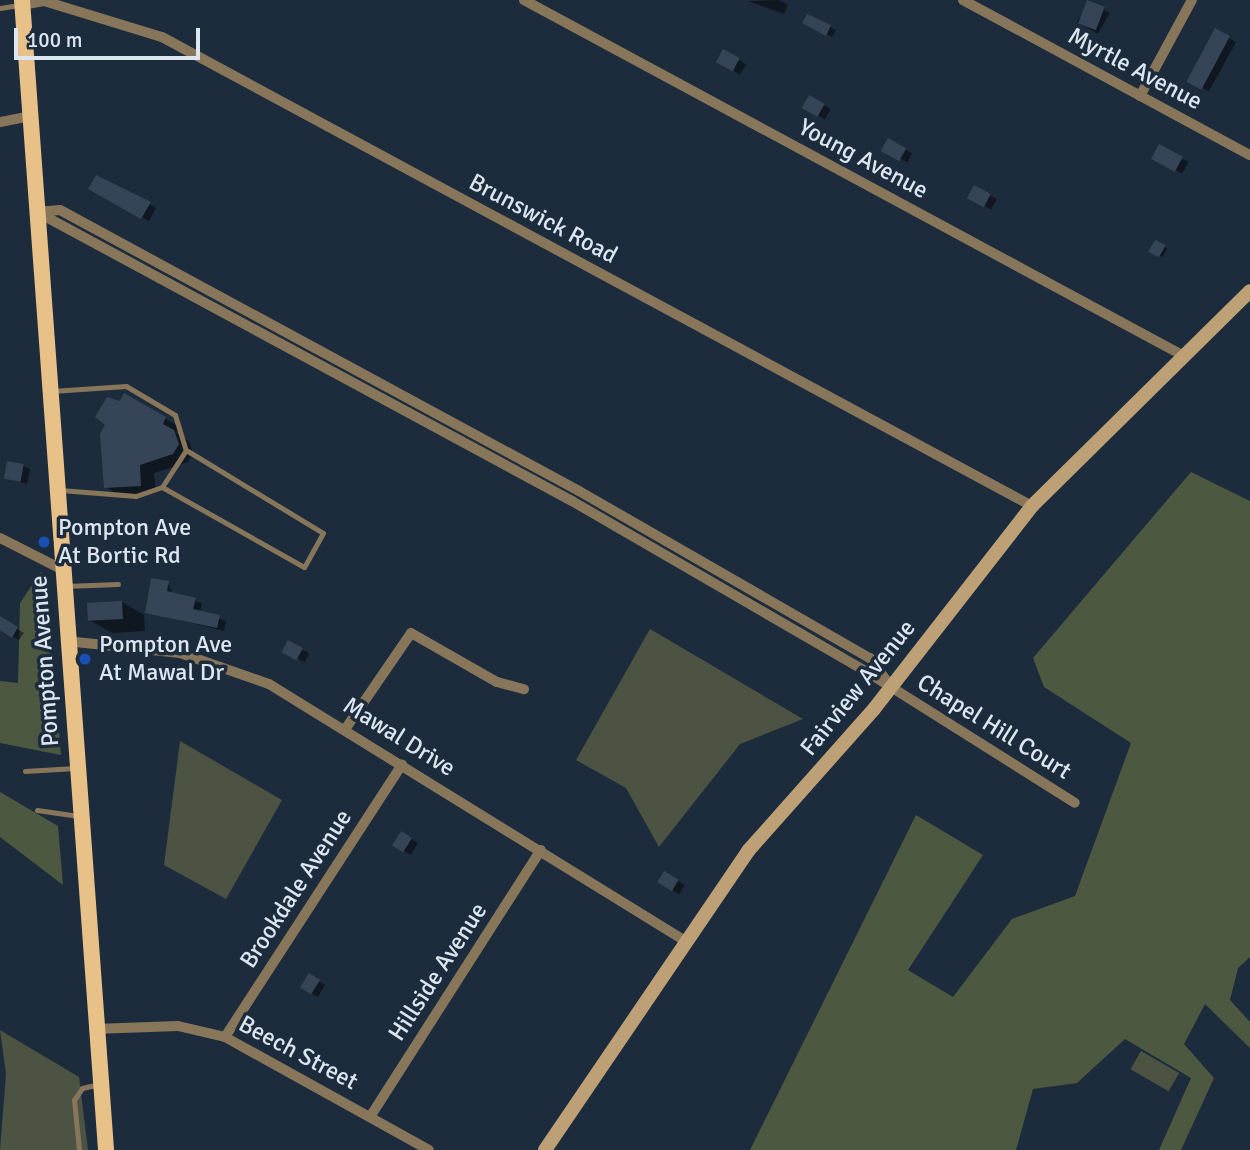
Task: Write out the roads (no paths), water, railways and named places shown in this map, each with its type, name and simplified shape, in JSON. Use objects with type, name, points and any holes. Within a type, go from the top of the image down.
[{"type":"main road","name":"Pompton Avenue","points":[[22,2],[94,1029],[106,1150]]},
{"type":"main road","name":"Fairview Avenue","points":[[545,1150],[682,939],[748,851],[891,686],[1032,506],[1250,290]]},
{"type":"street","name":"Young Avenue","points":[[524,0],[1182,355]]},
{"type":"street","name":"Myrtle Avenue","points":[[963,0],[1250,155]]},
{"type":"street","points":[[1140,96],[1192,0]]},
{"type":"street","name":"Brunswick Road","points":[[22,2],[44,1],[162,37],[1032,506]]},
{"type":"street","points":[[0,121],[30,116]]},
{"type":"street","points":[[37,212],[60,210],[331,357],[465,436]]},
{"type":"street","points":[[37,212],[326,368],[465,436]]},
{"type":"street","points":[[181,290],[187,279]]},
{"type":"street","points":[[326,368],[331,357]]},
{"type":"street","name":"Chapel Hill Court","points":[[465,436],[745,594],[1075,803]]},
{"type":"street","points":[[0,538],[62,578]]},
{"type":"street","points":[[346,728],[411,633],[497,682],[524,689]]},
{"type":"street","name":"Mawal Drive","points":[[66,641],[127,644],[205,660],[269,684],[346,728],[682,939]]},
{"type":"street","name":"Brookdale Avenue","points":[[225,1037],[402,764]]},
{"type":"street","name":"Hillside Avenue","points":[[370,1117],[541,850]]},
{"type":"street","name":"Beech Street","points":[[94,1029],[178,1026],[225,1037],[429,1150]]},
{"type":"lane","points":[[0,8],[22,2]]},
{"type":"lane","points":[[49,391],[126,386],[176,415],[187,450],[323,533],[304,567],[162,488]]},
{"type":"lane","points":[[56,490],[136,496],[162,488],[187,450]]},
{"type":"lane","points":[[62,578],[118,584]]},
{"type":"lane","points":[[25,771],[75,768]]},
{"type":"lane","points":[[37,810],[79,816]]},
{"type":"lane","points":[[79,1150],[74,1100],[82,1088],[100,1084]]},
{"type":"place","name":"Pompton Ave At Bortic Rd","points":[[44,542]]},
{"type":"place","name":"Pompton Ave At Mawal Dr","points":[[85,659]]}]
